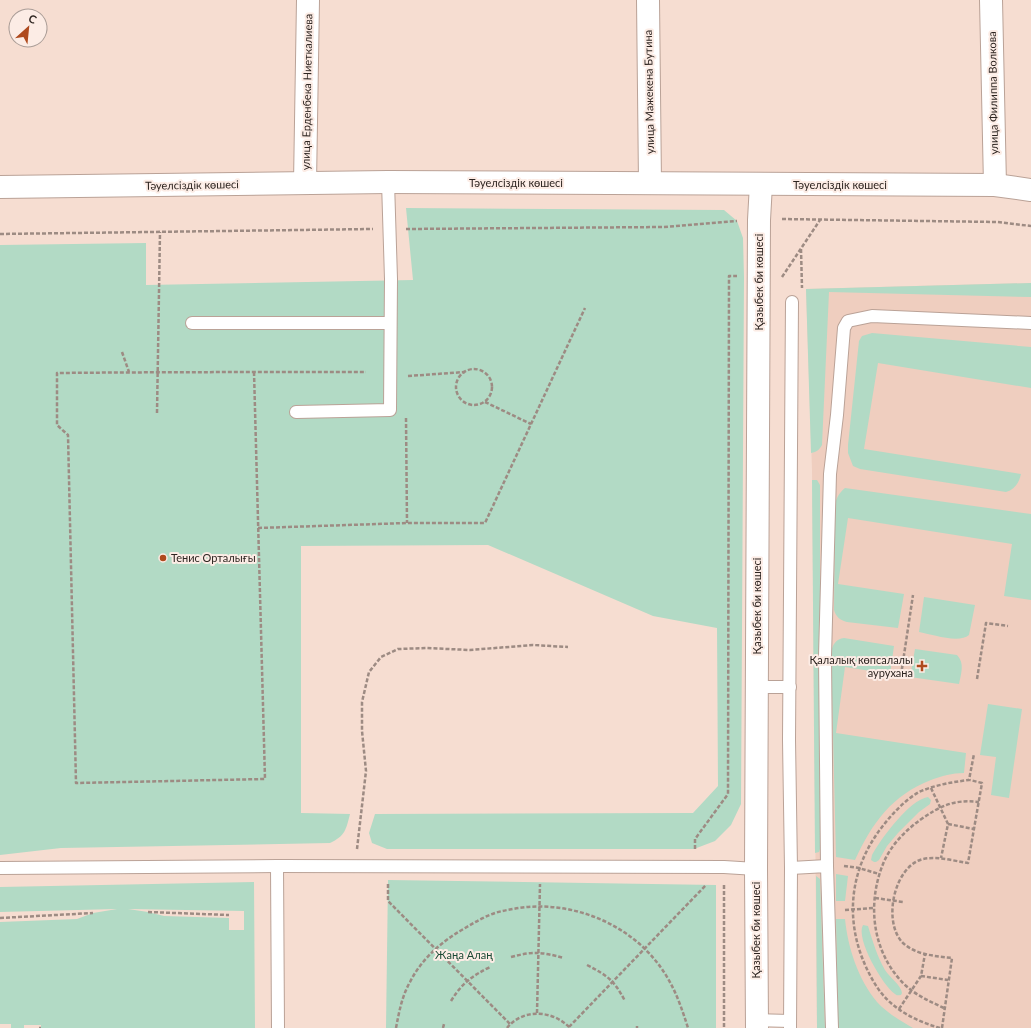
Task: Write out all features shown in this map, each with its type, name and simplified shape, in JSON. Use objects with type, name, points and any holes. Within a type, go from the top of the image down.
[{"type":"street","name":"улица Ерденбека Ниеткалиева","points":[[305,183],[308,0]]},
{"type":"street","name":"улица Мажекена Бутина","points":[[648,0],[650,184]]},
{"type":"street","name":"улица Филиппа Волкова","points":[[991,0],[995,186]]},
{"type":"street","name":"Тәуелсіздік көшесі","points":[[0,187],[388,182],[995,186],[1031,190]]},
{"type":"street","name":"Қазыбек би көшесі","points":[[757,1024],[756,869],[759,220],[761,184]]},
{"type":"lane","points":[[296,412],[390,410],[391,279],[388,182]]},
{"type":"lane","points":[[757,1024],[790,1024],[792,302]]},
{"type":"lane","points":[[832,1028],[827,866],[825,656],[830,474],[837,415],[844,328],[848,321],[872,316],[1031,323]]},
{"type":"lane","points":[[192,323],[390,323]]},
{"type":"lane","points":[[757,688],[790,687]]},
{"type":"lane","points":[[277,866],[278,1028]]},
{"type":"lane","points":[[0,868],[355,866],[724,867],[756,869]]},
{"type":"lane","points":[[791,868],[827,866]]},
{"type":"path","points":[[0,234],[664,227],[759,220],[998,222],[1031,226]]},
{"type":"path","points":[[157,413],[160,232]]},
{"type":"path","points":[[258,528],[407,523],[485,523],[585,308]]},
{"type":"path","points":[[122,352],[129,373]]},
{"type":"path","points":[[405,376],[477,370],[483,372],[490,380],[492,390],[490,396],[484,402],[477,405],[471,405],[461,399],[458,394],[458,382],[460,376],[465,372]]},
{"type":"path","points":[[254,372],[265,778],[76,783],[68,435],[57,425],[57,373],[158,372],[254,372],[366,372]]},
{"type":"path","points":[[484,402],[531,424]]},
{"type":"path","points":[[901,675],[913,595]]},
{"type":"path","points":[[977,680],[986,623],[1008,626]]},
{"type":"path","points":[[355,866],[366,771],[362,731],[362,702],[369,672],[381,657],[398,649],[426,648],[470,650],[533,645],[568,647]]},
{"type":"path","points":[[969,780],[974,754]]},
{"type":"path","points":[[969,780],[982,782],[968,863],[941,858],[923,859],[912,864],[904,873],[893,901],[893,920],[896,932],[902,942],[910,949],[925,954],[952,958],[941,1028],[924,1023],[899,1009],[879,990],[861,957],[854,927],[853,910],[853,892],[859,868],[866,849],[889,817],[902,804],[919,793],[931,788],[943,784],[969,780]]},
{"type":"path","points":[[931,788],[948,824],[941,858]]},
{"type":"path","points":[[944,1008],[926,1000],[912,990],[893,970],[883,954],[878,937],[874,919],[874,898],[883,862],[896,842],[914,825],[934,810],[953,802],[979,802]]},
{"type":"path","points":[[948,824],[974,829]]},
{"type":"path","points":[[844,866],[859,868],[880,874]]},
{"type":"path","points":[[537,1013],[539,867]]},
{"type":"path","points":[[507,1028],[510,1024],[523,1017],[537,1013],[560,1019],[569,1027],[724,867]]},
{"type":"path","points":[[724,867],[724,1028]]},
{"type":"path","points":[[388,879],[388,901],[510,1024]]},
{"type":"path","points":[[874,898],[903,902]]},
{"type":"path","points":[[396,1028],[399,1007],[410,981],[435,949],[452,935],[474,922],[497,912],[524,907],[549,906],[575,911],[602,921],[625,934],[644,949],[662,969],[677,995],[688,1028]]},
{"type":"path","points":[[853,910],[874,908]]},
{"type":"path","points":[[148,912],[229,914]]},
{"type":"path","points":[[0,918],[93,913]]},
{"type":"path","points":[[511,957],[527,953],[544,952],[564,958]]},
{"type":"path","points":[[899,1009],[921,976],[925,954]]},
{"type":"path","points":[[587,965],[605,974],[613,981],[626,1001]]},
{"type":"path","points":[[451,1001],[466,980],[490,967]]},
{"type":"path","points":[[921,976],[948,980]]},
{"type":"path","points":[[443,1028],[444,1024]]},
{"type":"shaded area","name":"Қалалық көпсалалы аурухана","points":[[1031,283],[1031,1028],[817,1028],[812,470],[806,289]]},
{"type":"green space","name":"Тенис Орталығы","points":[[406,208],[724,210],[737,221],[743,238],[744,277],[741,804],[731,825],[715,841],[694,849],[387,849],[372,843],[369,833],[375,814],[693,813],[718,786],[717,628],[653,616],[488,545],[301,546],[301,813],[350,814],[346,828],[342,835],[330,843],[61,848],[0,855],[0,245],[146,243],[146,285],[413,280]]},
{"type":"green space","points":[[1031,283],[1031,297],[829,292],[822,445],[818,450],[811,453],[806,289]]},
{"type":"green space","points":[[872,333],[1031,347],[1031,388],[878,363],[864,449],[1021,474],[1018,483],[1014,487],[1006,492],[860,469],[853,466],[848,453],[848,445],[859,341],[862,336]]},
{"type":"green space","points":[[812,480],[817,480],[820,485],[820,849],[819,852],[815,853]]},
{"type":"green space","points":[[845,488],[1031,514],[1031,600],[1004,596],[1012,544],[848,518],[838,584],[904,594],[898,628],[847,622],[840,619],[834,610],[835,504],[838,495]]},
{"type":"green space","points":[[924,597],[975,605],[969,635],[964,638],[952,639],[919,632]]},
{"type":"green space","points":[[844,638],[894,646],[890,674],[845,667],[836,733],[966,753],[964,773],[947,775],[931,780],[917,786],[894,802],[876,822],[855,860],[836,857],[831,652],[835,642]]},
{"type":"green space","points":[[915,649],[957,655],[962,665],[959,684],[910,677]]},
{"type":"green space","points":[[988,704],[1022,709],[1009,798],[991,795],[996,757],[980,755]]},
{"type":"green space","points":[[928,797],[931,800],[930,804],[919,812],[898,833],[887,846],[879,860],[874,862],[871,860],[876,848],[904,812],[912,805]]},
{"type":"green space","points":[[836,874],[848,876],[845,901],[836,901]]},
{"type":"green space","points":[[816,876],[820,879],[825,1028],[817,1028]]},
{"type":"green space","name":"Жаңа Алаң","points":[[388,880],[716,885],[716,1028],[386,1028]]},
{"type":"green space","points":[[254,882],[255,1028],[41,1028],[41,1025],[24,1025],[24,1028],[11,1028],[11,1024],[0,1024],[0,922],[77,919],[93,913],[117,909],[0,912],[0,887]],"holes":[[[128,909],[244,911],[244,930],[229,930],[229,918],[164,916]]]},
{"type":"green space","points":[[836,919],[845,919],[851,952],[859,973],[870,993],[885,1010],[913,1028],[838,1028]]},
{"type":"green space","points":[[863,925],[868,926],[882,965],[900,987],[902,993],[901,995],[896,995],[877,972],[866,950],[863,940]]},
{"type":"place","name":"Тенис Орталығы","points":[[163,558]]},
{"type":"place","name":"Қалалық көпсалалы аурухана","points":[[922,666]]}]
